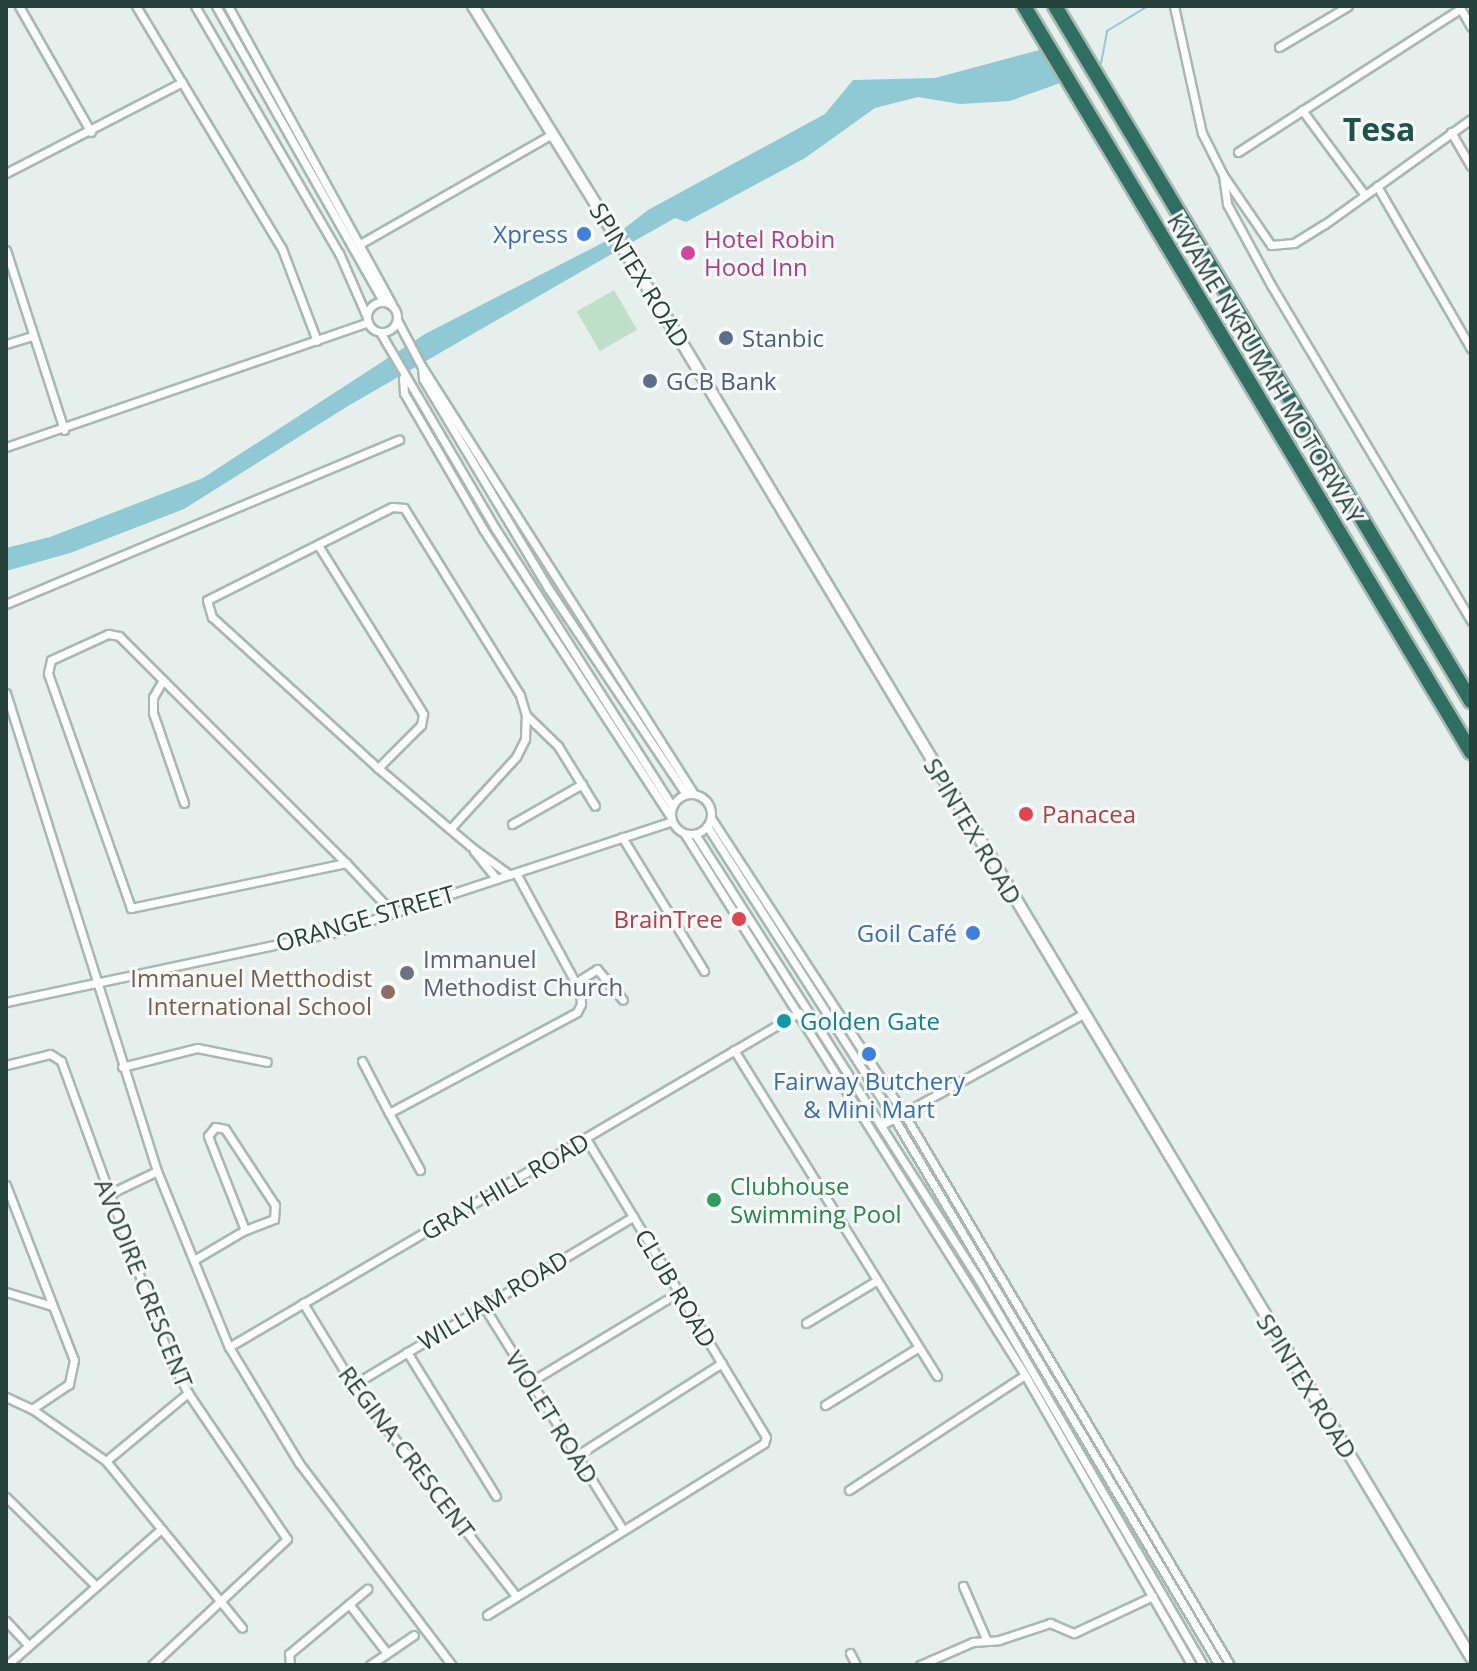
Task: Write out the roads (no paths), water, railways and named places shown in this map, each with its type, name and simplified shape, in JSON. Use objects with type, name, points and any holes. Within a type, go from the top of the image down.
[{"type":"highway","name":"KWAME NKRUMAH MOTORWAY","points":[[1024,6],[1471,752]]},
{"type":"highway","name":"KWAME NKRUMAH MOTORWAY","points":[[1055,6],[1471,701]]},
{"type":"main road","name":"SPINTEX ROAD","points":[[473,6],[613,229],[1471,1657]]},
{"type":"street","points":[[19,6],[91,132]]},
{"type":"street","points":[[136,6],[282,249],[317,341]]},
{"type":"street","points":[[195,6],[339,253],[367,319],[380,332],[403,378],[672,806],[671,819]]},
{"type":"street","points":[[216,6],[383,301]]},
{"type":"street","points":[[228,6],[360,244],[422,367],[690,794],[709,804],[711,818],[903,1112],[1230,1665]]},
{"type":"street","points":[[1174,6],[1202,133],[1223,175],[1262,239],[1280,246],[1294,243],[1471,119]]},
{"type":"street","points":[[1279,47],[1348,6]]},
{"type":"street","points":[[1238,152],[1460,7],[1471,27]]},
{"type":"street","points":[[6,173],[91,132],[182,82]]},
{"type":"street","points":[[1302,110],[1365,195]]},
{"type":"street","points":[[1451,132],[1471,166]]},
{"type":"street","points":[[360,244],[552,134]]},
{"type":"street","points":[[1223,175],[1227,204],[1271,285],[1471,621]]},
{"type":"street","points":[[1377,186],[1471,349]]},
{"type":"street","points":[[6,250],[64,430]]},
{"type":"street","points":[[6,447],[64,430],[317,341],[367,319],[373,304],[383,301],[392,304]]},
{"type":"street","points":[[380,332],[397,320]]},
{"type":"street","points":[[6,344],[32,336]]},
{"type":"street","points":[[403,378],[404,393],[483,529],[671,819],[684,833],[1025,1375],[1192,1665]]},
{"type":"street","points":[[6,604],[399,440]]},
{"type":"street","points":[[389,1113],[577,1012],[581,1004],[575,983],[513,874],[470,846],[378,768],[205,606],[213,595],[392,507],[404,508],[520,695],[526,715],[525,739],[516,757],[450,829]]},
{"type":"street","points":[[318,545],[423,714],[421,725],[378,768]]},
{"type":"street","points":[[346,863],[131,908],[48,666],[56,655],[113,634],[163,680],[346,863],[393,913]]},
{"type":"street","points":[[163,680],[153,697],[153,713],[184,803]]},
{"type":"street","points":[[6,693],[157,1171],[229,1347],[299,1463],[452,1665]]},
{"type":"street","points":[[526,715],[541,724],[595,806]]},
{"type":"street","points":[[512,824],[582,784]]},
{"type":"street","points":[[672,806],[690,794]]},
{"type":"street","points":[[684,833],[695,834],[707,826],[711,818]]},
{"type":"street","name":"ORANGE STREET","points":[[6,1002],[98,980],[332,933],[671,819]]},
{"type":"street","points":[[707,826],[894,1118],[1219,1665]]},
{"type":"street","points":[[695,834],[979,1280],[1203,1665]]},
{"type":"street","points":[[622,837],[704,971]]},
{"type":"street","points":[[470,846],[497,879]]},
{"type":"street","points":[[575,983],[597,969],[623,1000]]},
{"type":"street","name":"GRAY HILL ROAD","points":[[229,1347],[799,1013]]},
{"type":"street","points":[[882,1125],[1085,1013]]},
{"type":"street","points":[[122,1067],[197,1048],[267,1062]]},
{"type":"street","points":[[734,1050],[937,1376]]},
{"type":"street","name":"AVODIRE CRESCENT","points":[[6,1065],[50,1054],[61,1061],[107,1195],[188,1393],[287,1539],[223,1601]]},
{"type":"street","points":[[362,1061],[420,1170]]},
{"type":"street","points":[[194,1260],[245,1230],[274,1219],[275,1205],[225,1129],[215,1127],[208,1136],[245,1230]]},
{"type":"street","name":"CLUB ROAD","points":[[586,1139],[766,1437],[764,1443],[622,1528]]},
{"type":"street","points":[[107,1195],[157,1171]]},
{"type":"street","points":[[6,1185],[74,1360],[73,1375],[32,1409]]},
{"type":"street","name":"WILLIAM ROAD","points":[[353,1385],[633,1217]]},
{"type":"street","points":[[806,1323],[876,1281]]},
{"type":"street","points":[[6,1292],[52,1306]]},
{"type":"street","points":[[530,1382],[679,1292]]},
{"type":"street","name":"REGINA CRESCENT","points":[[303,1303],[353,1385],[516,1596]]},
{"type":"street","name":"VIOLET ROAD","points":[[483,1305],[622,1528]]},
{"type":"street","points":[[825,1405],[919,1347]]},
{"type":"street","points":[[407,1352],[496,1496]]},
{"type":"street","points":[[576,1456],[722,1363]]},
{"type":"street","points":[[849,1490],[1025,1375]]},
{"type":"street","points":[[106,1461],[188,1393]]},
{"type":"street","points":[[6,1397],[32,1409],[106,1461],[242,1628]]},
{"type":"street","points":[[6,1497],[96,1586]]},
{"type":"street","points":[[487,1615],[622,1528]]},
{"type":"street","points":[[7,1665],[161,1529]]},
{"type":"street","points":[[963,1586],[986,1639]]},
{"type":"street","points":[[290,1665],[289,1654],[367,1589]]},
{"type":"street","points":[[920,1665],[986,1639],[999,1640],[1050,1623],[1074,1633],[1153,1596]]},
{"type":"street","points":[[152,1665],[223,1601]]},
{"type":"street","points":[[349,1604],[387,1653]]},
{"type":"street","points":[[6,1621],[28,1645]]},
{"type":"street","points":[[370,1665],[414,1635]]},
{"type":"street","points":[[850,1653],[856,1665]]},
{"type":"water","points":[[1043,49],[1063,82],[1010,101],[960,104],[918,97],[875,108],[805,158],[686,222],[675,218],[629,244],[348,406],[184,509],[70,553],[6,571],[6,548],[50,537],[203,478],[425,334],[612,238],[648,210],[825,114],[853,80],[935,78]]},
{"type":"waterway","points":[[1101,63],[1107,31],[1148,6]]},
{"type":"place","name":"Xpress","points":[[584,234]]},
{"type":"place","name":"Hotel Robin Hood Inn","points":[[688,253]]},
{"type":"place","name":"Stanbic","points":[[726,338]]},
{"type":"place","name":"GCB Bank","points":[[650,381]]},
{"type":"place","name":"Panacea","points":[[1026,814]]},
{"type":"place","name":"BrainTree","points":[[739,919]]},
{"type":"place","name":"Goil Café","points":[[973,933]]},
{"type":"place","name":"Immanuel Methodist Church","points":[[407,973]]},
{"type":"place","name":"Immanuel Metthodist International School","points":[[388,992]]},
{"type":"place","name":"Golden Gate","points":[[784,1021]]},
{"type":"place","name":"Fairway Butchery & Mini Mart","points":[[869,1054]]},
{"type":"place","name":"Clubhouse Swimming Pool","points":[[714,1200]]},
{"type":"district","name":"Tesa","points":[[1379,129]]}]
